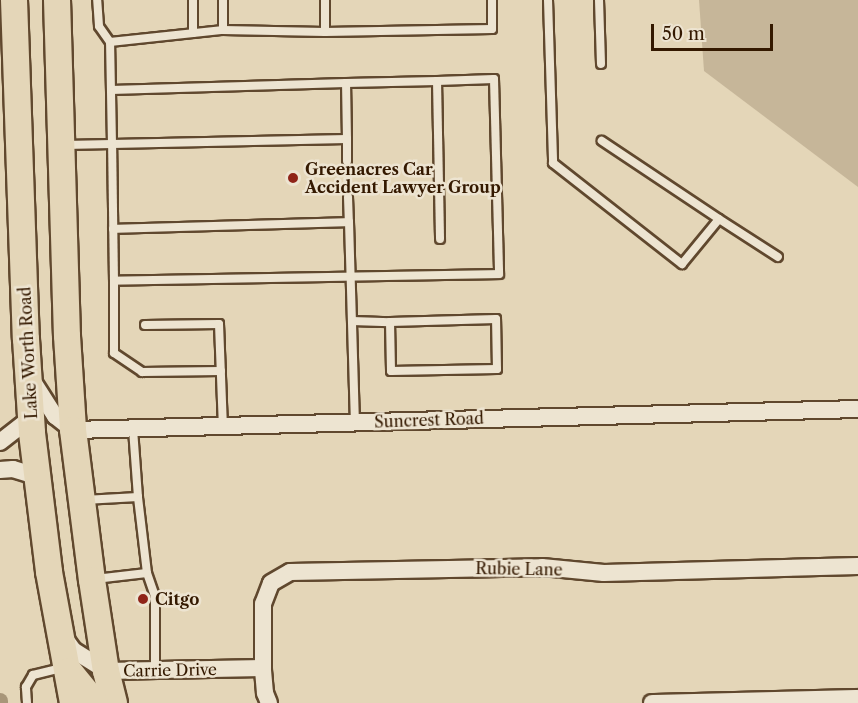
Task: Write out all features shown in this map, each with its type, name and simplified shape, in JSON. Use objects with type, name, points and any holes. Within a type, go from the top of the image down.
[{"type":"main road","name":"Lake Worth Road","points":[[14,0],[31,418],[36,476],[65,667],[73,703]]},
{"type":"main road","points":[[57,0],[67,336],[73,430],[80,500],[92,580],[106,671],[114,703]]},
{"type":"main road","points":[[65,667],[95,703]]},
{"type":"street","points":[[28,375],[55,416],[73,430]]},
{"type":"street","name":"Suncrest Road","points":[[73,430],[858,408]]},
{"type":"street","points":[[0,442],[31,418]]},
{"type":"street","points":[[0,470],[13,469],[36,476]]},
{"type":"street","name":"Rubie Lane","points":[[269,703],[265,693],[262,668],[265,592],[279,575],[290,572],[542,567],[603,573],[858,566]]},
{"type":"street","name":"Carrie Drive","points":[[59,630],[73,651],[106,671],[262,668]]},
{"type":"street","points":[[652,703],[858,698]]},
{"type":"lane","points":[[97,0],[99,26],[110,42],[114,353],[142,372],[220,371]]},
{"type":"lane","points":[[193,0],[194,33]]},
{"type":"lane","points":[[223,0],[224,30]]},
{"type":"lane","points":[[325,0],[325,32]]},
{"type":"lane","points":[[110,42],[224,30],[325,32],[492,29],[492,0]]},
{"type":"lane","points":[[548,0],[553,163],[682,264],[719,219]]},
{"type":"lane","points":[[598,0],[601,64]]},
{"type":"lane","points":[[111,90],[494,79],[499,274],[114,281]]},
{"type":"lane","points":[[437,81],[440,239]]},
{"type":"lane","points":[[346,83],[347,161]]},
{"type":"lane","points":[[62,145],[347,139]]},
{"type":"lane","points":[[602,141],[778,257]]},
{"type":"lane","points":[[348,197],[355,422]]},
{"type":"lane","points":[[113,229],[349,222]]},
{"type":"lane","points":[[352,321],[496,319],[497,369],[391,371],[390,322]]},
{"type":"lane","points":[[145,325],[219,324],[223,426]]},
{"type":"lane","points":[[133,429],[147,573],[155,596],[155,670]]},
{"type":"lane","points":[[80,500],[138,497]]},
{"type":"lane","points":[[92,580],[147,573]]},
{"type":"lane","points":[[27,703],[26,687],[33,675],[65,667]]},
{"type":"shaded area","points":[[699,0],[858,0],[858,187],[704,71]]},
{"type":"place","name":"Greenacres Car Accident Lawyer Group","points":[[293,178]]},
{"type":"place","name":"Citgo","points":[[143,599]]}]
